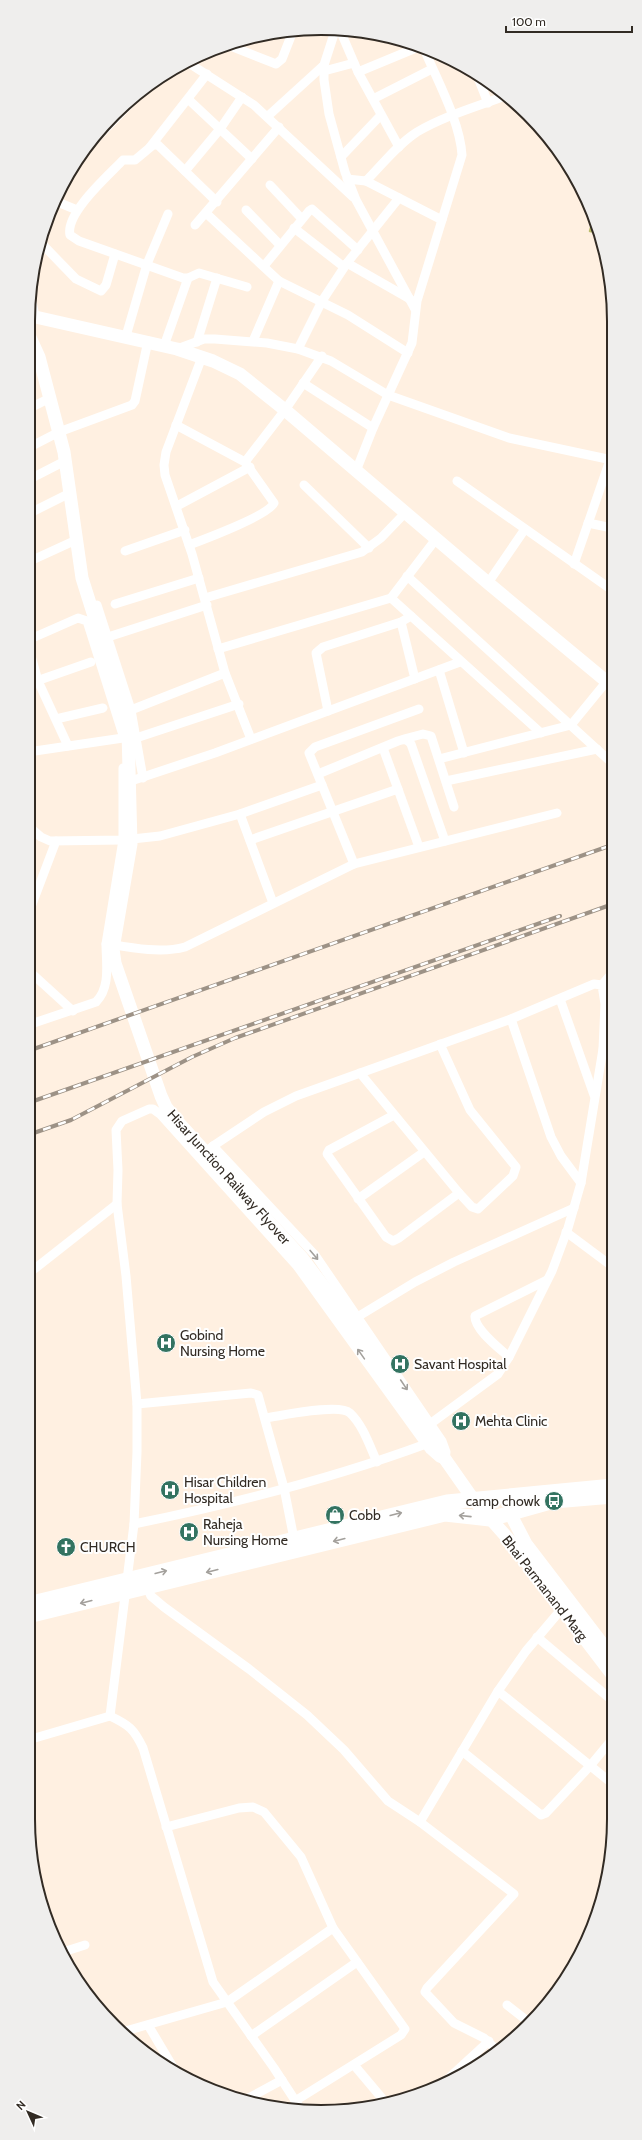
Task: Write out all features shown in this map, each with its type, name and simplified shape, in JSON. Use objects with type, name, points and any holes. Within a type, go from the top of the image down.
[{"type":"main road","points":[[35,319],[126,336],[177,349],[202,357],[240,374],[285,410],[607,682]]},
{"type":"main road","name":"Hisar Junction Railway Flyover","points":[[35,347],[40,357],[65,461],[76,546],[82,578],[115,684],[129,736],[131,844],[114,949],[115,963],[160,1096],[166,1107],[177,1121],[289,1241],[330,1295],[473,1499]]},
{"type":"main road","points":[[145,1582],[294,1539],[447,1502],[607,1487]]},
{"type":"main road","points":[[35,1603],[145,1582],[445,1514],[490,1519],[510,1515],[554,1501],[607,1497]]},
{"type":"main road","name":"Bhai Parmanand Marg","points":[[473,1499],[607,1651]]},
{"type":"main road","name":"Bhai Parmanand Marg","points":[[510,1515],[526,1544],[607,1667]]},
{"type":"main road","points":[[35,1614],[125,1586]]},
{"type":"street","points":[[333,36],[324,68],[329,114],[347,179],[372,232],[415,309]]},
{"type":"street","points":[[338,36],[398,147]]},
{"type":"street","points":[[237,48],[276,64],[282,59],[291,37]]},
{"type":"street","points":[[358,72],[412,50]]},
{"type":"street","points":[[356,471],[373,428],[408,353],[414,331],[415,309],[462,155],[461,145],[452,117],[428,56]]},
{"type":"street","points":[[268,116],[324,68],[354,63]]},
{"type":"street","points":[[193,65],[268,116],[356,200]]},
{"type":"street","points":[[373,99],[432,69]]},
{"type":"street","points":[[207,74],[150,147],[135,160],[123,160],[77,210],[69,230],[70,235],[79,241],[188,278],[199,273],[247,287]]},
{"type":"street","points":[[480,83],[488,103]]},
{"type":"street","points":[[185,171],[220,129],[242,97]]},
{"type":"street","points":[[366,182],[398,147],[416,133],[500,98]]},
{"type":"street","points":[[188,99],[252,159]]},
{"type":"street","points":[[341,157],[381,115]]},
{"type":"street","points":[[195,225],[207,214],[279,127]]},
{"type":"street","points":[[150,147],[158,145],[217,202]]},
{"type":"street","points":[[347,179],[366,182],[442,220]]},
{"type":"street","points":[[270,185],[302,219]]},
{"type":"street","points":[[298,349],[322,301],[346,265],[400,198]]},
{"type":"street","points":[[61,203],[77,210]]},
{"type":"street","points":[[246,210],[280,245]]},
{"type":"street","points":[[264,266],[309,211],[315,210],[358,250]]},
{"type":"street","points":[[126,336],[147,264],[168,214]]},
{"type":"street","points":[[207,214],[279,281],[322,301],[408,353]]},
{"type":"street","points":[[294,228],[346,265],[410,299]]},
{"type":"street","points":[[45,247],[76,279],[101,291],[106,285],[115,254]]},
{"type":"street","points":[[164,346],[188,278]]},
{"type":"street","points":[[197,342],[217,278]]},
{"type":"street","points":[[253,341],[279,281]]},
{"type":"street","points":[[177,349],[197,342],[215,339],[253,341],[298,349],[322,356],[388,395],[509,438],[607,459]]},
{"type":"street","points":[[35,444],[59,432],[132,405],[135,401],[148,342]]},
{"type":"street","points":[[177,506],[248,465],[322,356]]},
{"type":"street","points":[[202,357],[166,452],[164,465],[190,545],[225,673],[251,739]]},
{"type":"street","points":[[303,383],[373,428]]},
{"type":"street","points":[[35,406],[50,398]]},
{"type":"street","points":[[176,425],[248,465],[274,500],[273,506],[238,525],[190,545]]},
{"type":"street","points":[[35,476],[65,461]]},
{"type":"street","points":[[574,564],[607,471]]},
{"type":"street","points":[[457,481],[607,587]]},
{"type":"street","points":[[304,485],[369,548]]},
{"type":"street","points":[[35,510],[70,493]]},
{"type":"street","points":[[108,637],[206,602],[356,554],[369,548],[406,512]]},
{"type":"street","points":[[588,522],[607,527]]},
{"type":"street","points":[[488,583],[525,529]]},
{"type":"street","points":[[125,551],[185,530]]},
{"type":"street","points":[[218,649],[391,598],[436,538]]},
{"type":"street","points":[[35,560],[76,546],[83,560],[91,590],[108,637],[131,710],[123,783],[123,840],[106,944],[106,981],[101,997],[96,1002],[35,1024]]},
{"type":"street","points":[[407,576],[607,758]]},
{"type":"street","points":[[115,604],[199,578]]},
{"type":"street","points":[[391,598],[460,662],[541,733]]},
{"type":"street","points":[[328,711],[316,653],[317,650],[323,646],[401,622],[411,616]]},
{"type":"street","points":[[35,637],[78,618],[87,621],[143,778]]},
{"type":"street","points":[[401,622],[415,678]]},
{"type":"street","points":[[35,682],[92,662]]},
{"type":"street","points":[[123,783],[143,778],[460,662]]},
{"type":"street","points":[[35,670],[38,681],[68,746]]},
{"type":"street","points":[[439,670],[464,753]]},
{"type":"street","points":[[131,710],[225,673]]},
{"type":"street","points":[[439,759],[571,725],[607,686]]},
{"type":"street","points":[[35,751],[129,736],[238,704]]},
{"type":"street","points":[[56,719],[103,708]]},
{"type":"street","points":[[354,864],[310,756],[311,749],[419,709]]},
{"type":"street","points":[[318,774],[404,739],[427,734],[433,740],[454,807]]},
{"type":"street","points":[[404,739],[411,744],[445,841]]},
{"type":"street","points":[[383,748],[419,847]]},
{"type":"street","points":[[446,781],[597,749]]},
{"type":"street","points":[[35,832],[45,840],[56,841],[123,840],[160,836],[240,814],[322,785]]},
{"type":"street","points":[[250,840],[398,789]]},
{"type":"street","points":[[106,944],[152,950],[174,950],[185,947],[354,864],[557,813]]},
{"type":"street","points":[[240,814],[273,903]]},
{"type":"street","points":[[35,896],[56,841]]},
{"type":"street","points":[[35,976],[73,1011]]},
{"type":"street","points":[[430,1424],[498,1374],[509,1357],[547,1280],[566,1232],[581,1183],[594,1096],[603,1049],[605,1004],[602,985],[607,979]]},
{"type":"street","points":[[200,1157],[213,1146],[281,1103],[511,1019],[594,984],[602,985]]},
{"type":"street","points":[[560,999],[594,1096]]},
{"type":"street","points":[[511,1019],[551,1137],[561,1156],[581,1183]]},
{"type":"street","points":[[360,1073],[459,1193],[472,1207],[478,1209],[513,1176],[516,1167],[470,1110],[440,1044]]},
{"type":"street","points":[[603,1049],[607,1053]]},
{"type":"street","points":[[110,1716],[125,1586],[134,1524],[137,1404],[126,1276],[117,1204],[118,1170],[116,1130],[122,1121],[149,1110],[157,1111],[297,1266],[426,1444],[435,1455],[445,1460],[445,1446],[358,1316],[315,1255],[213,1146]]},
{"type":"street","points":[[394,1115],[327,1152],[328,1157],[386,1237],[394,1241],[459,1193]]},
{"type":"street","points":[[358,1199],[424,1152]]},
{"type":"street","points":[[35,1268],[117,1204]]},
{"type":"street","points":[[358,1316],[415,1282],[454,1262],[574,1208]]},
{"type":"street","points":[[566,1232],[607,1263]]},
{"type":"street","points":[[509,1357],[477,1325],[475,1316],[547,1280]]},
{"type":"street","points":[[137,1404],[255,1393],[260,1399],[284,1488],[294,1539]]},
{"type":"street","points":[[265,1418],[336,1409],[349,1412],[356,1420],[377,1462]]},
{"type":"street","points":[[134,1524],[204,1510],[377,1462],[426,1444]]},
{"type":"street","points":[[145,1582],[151,1596],[164,1607],[249,1669],[307,1715],[344,1750],[388,1800],[420,1822],[514,1894],[426,1990],[426,1995],[454,2023],[489,2041],[494,2047]]},
{"type":"street","points":[[420,1822],[498,1691],[537,1637],[565,1604]]},
{"type":"street","points":[[537,1637],[607,1696]]},
{"type":"street","points":[[498,1691],[607,1779]]},
{"type":"street","points":[[35,1738],[110,1716],[125,1723],[136,1732],[143,1748],[166,1827],[213,1982],[296,2102],[401,2035],[405,2029],[333,1928],[300,1857],[264,1812],[253,1807],[239,1808],[166,1827]]},
{"type":"street","points":[[462,1751],[541,1815],[546,1813],[607,1745]]},
{"type":"street","points":[[128,2030],[227,2002],[333,1928]]},
{"type":"street","points":[[67,1951],[85,1945]]},
{"type":"street","points":[[251,2036],[357,1962]]},
{"type":"street","points":[[507,2005],[525,2019]]},
{"type":"street","points":[[148,2025],[170,2062]]},
{"type":"street","points":[[456,2071],[489,2041]]},
{"type":"street","points":[[354,2065],[382,2099]]},
{"type":"street","points":[[252,2096],[282,2080]]},
{"type":"waterway","points":[[591,227],[590,231],[593,231]]},
{"type":"railway","points":[[35,1049],[607,847]]},
{"type":"railway","points":[[35,1133],[71,1120],[192,1057],[235,1038],[607,906]]},
{"type":"railway","points":[[35,1101],[560,916]]},
{"type":"place","name":"Gobind Nursing Home","points":[[166,1343]]},
{"type":"place","name":"Savant Hospital","points":[[400,1364]]},
{"type":"place","name":"Mehta Clinic","points":[[461,1421]]},
{"type":"place","name":"Hisar Children Hospital","points":[[170,1490]]},
{"type":"place","name":"camp chowk","points":[[554,1501]]},
{"type":"place","name":"Cobb","points":[[335,1515]]},
{"type":"place","name":"Raheja Nursing Home","points":[[189,1532]]},
{"type":"place","name":"CHURCH","points":[[66,1547]]}]
